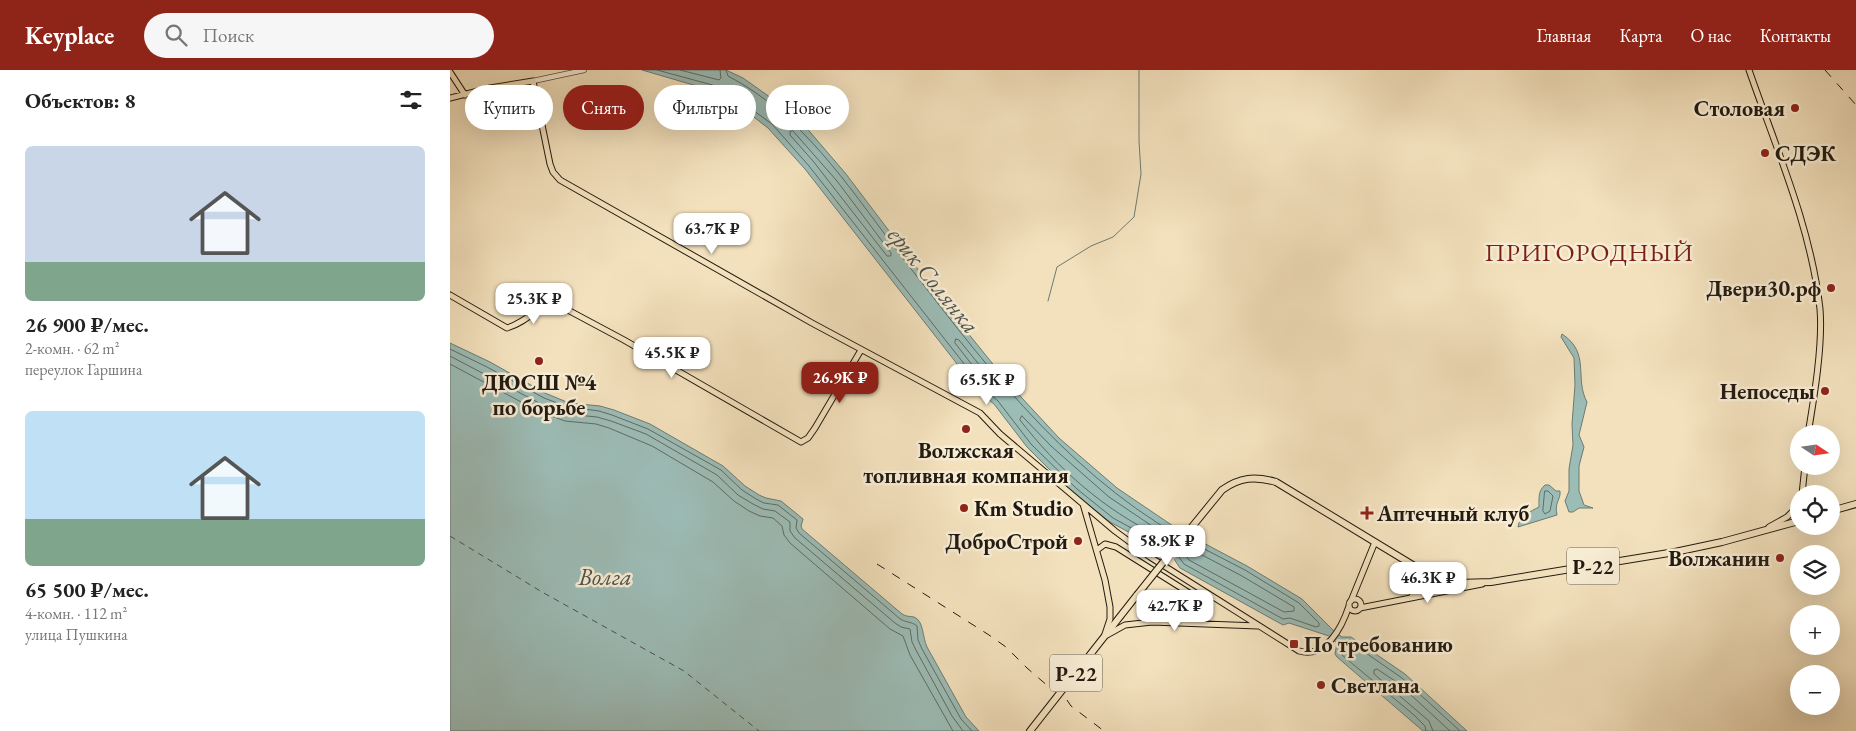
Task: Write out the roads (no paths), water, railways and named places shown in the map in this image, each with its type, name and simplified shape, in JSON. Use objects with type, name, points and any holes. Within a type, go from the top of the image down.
[{"type":"highway","name":"Р-22","points":[[1030,731],[1216,496],[1231,484],[1246,478],[1263,478],[1276,482],[1423,570],[1449,582],[1458,583],[1491,582],[1675,552],[1722,542],[1790,523]]},
{"type":"highway","points":[[1840,508],[1856,504]]},
{"type":"main road","points":[[1749,70],[1790,185],[1810,253],[1819,303],[1819,354],[1809,425]]},
{"type":"main road","points":[[450,72],[465,95],[450,98]]},
{"type":"main road","points":[[510,85],[533,80],[553,172],[560,180],[861,350],[980,413],[1000,434],[1083,504],[1150,557],[1299,651],[1305,653],[1319,650],[1325,646],[1338,629],[1359,610],[1359,601],[1355,599],[1350,603]]},
{"type":"main road","points":[[450,296],[507,328],[518,325],[552,301],[802,442],[808,438],[861,350]]},
{"type":"main road","points":[[1083,504],[1097,550],[1110,607],[1110,619],[1104,636]]},
{"type":"main road","points":[[1765,530],[1790,514]]},
{"type":"main road","points":[[1343,624],[1376,542]]},
{"type":"main road","points":[[1097,550],[1105,544],[1116,547],[1191,594],[1201,602],[1205,609],[1204,620],[1200,623]]},
{"type":"main road","points":[[1404,599],[1421,589],[1424,579],[1423,570]]},
{"type":"main road","points":[[1350,603],[1352,610],[1359,610],[1491,582]]},
{"type":"main road","points":[[1104,636],[1125,625],[1136,623],[1200,623],[1259,626]]},
{"type":"street","points":[[533,80],[584,70]]},
{"type":"water","points":[[642,70],[726,70],[753,85],[693,85]]},
{"type":"water","points":[[756,87],[766,94],[766,126],[756,119]]},
{"type":"water","points":[[770,130],[808,130],[846,174],[942,301],[1009,384],[1059,438],[1117,488],[1179,530],[1247,566],[1302,599],[1342,637],[1351,637],[1405,674],[1467,731],[1423,731],[1337,657],[1335,654],[1337,643],[1329,636],[1289,623],[1283,625],[1180,568],[1166,547],[1160,549],[1110,522],[1073,493],[1027,447],[994,404],[979,392],[805,169]]},
{"type":"water","points":[[1562,334],[1571,341],[1576,349],[1579,358],[1583,393],[1587,402],[1579,435],[1584,447],[1579,466],[1579,491],[1584,505],[1593,508],[1579,508],[1573,512],[1569,512],[1565,501],[1569,491],[1569,469],[1573,445],[1574,358],[1561,337]]},
{"type":"water","name":"Волга","points":[[450,343],[490,362],[545,393],[569,403],[600,406],[650,424],[723,466],[745,486],[759,495],[781,501],[803,519],[802,529],[902,614],[914,617],[920,622],[927,647],[966,717],[979,731],[450,731]]},
{"type":"water","points":[[1545,485],[1560,491],[1556,507],[1557,515],[1518,527],[1523,517],[1539,507],[1540,492]]},
{"type":"waterway","points":[[1048,301],[1057,267],[1091,246],[1113,237],[1134,217],[1141,174],[1139,70]]},
{"type":"railway","points":[[1825,70],[1856,105]]},
{"type":"railway","points":[[877,564],[1006,647],[1049,687]]},
{"type":"railway","points":[[1067,700],[1071,706],[1104,731]]},
{"type":"place","name":"Столовая","points":[[1795,108]]},
{"type":"place","name":"СДЭК","points":[[1765,153]]},
{"type":"place","name":"Двери30.рф","points":[[1831,288]]},
{"type":"place","name":"ДЮСШ №4 по борьбе","points":[[539,361]]},
{"type":"place","name":"Непоседы","points":[[1825,391]]},
{"type":"place","name":"Волжская топливная компания","points":[[966,429]]},
{"type":"place","name":"Кm Studio","points":[[964,508]]},
{"type":"place","name":"Аптечный клуб","points":[[1367,513]]},
{"type":"place","name":"ДоброСтрой","points":[[1078,541]]},
{"type":"place","name":"Волжанин","points":[[1780,558]]},
{"type":"place","name":"По требованию","points":[[1294,644]]},
{"type":"place","name":"Светлана","points":[[1321,685]]},
{"type":"district","name":"ПРИГОРОДНЫЙ","points":[[1589,252]]},
{"type":"water label","name":"ерик Солянка","points":[[934,280]]}]
